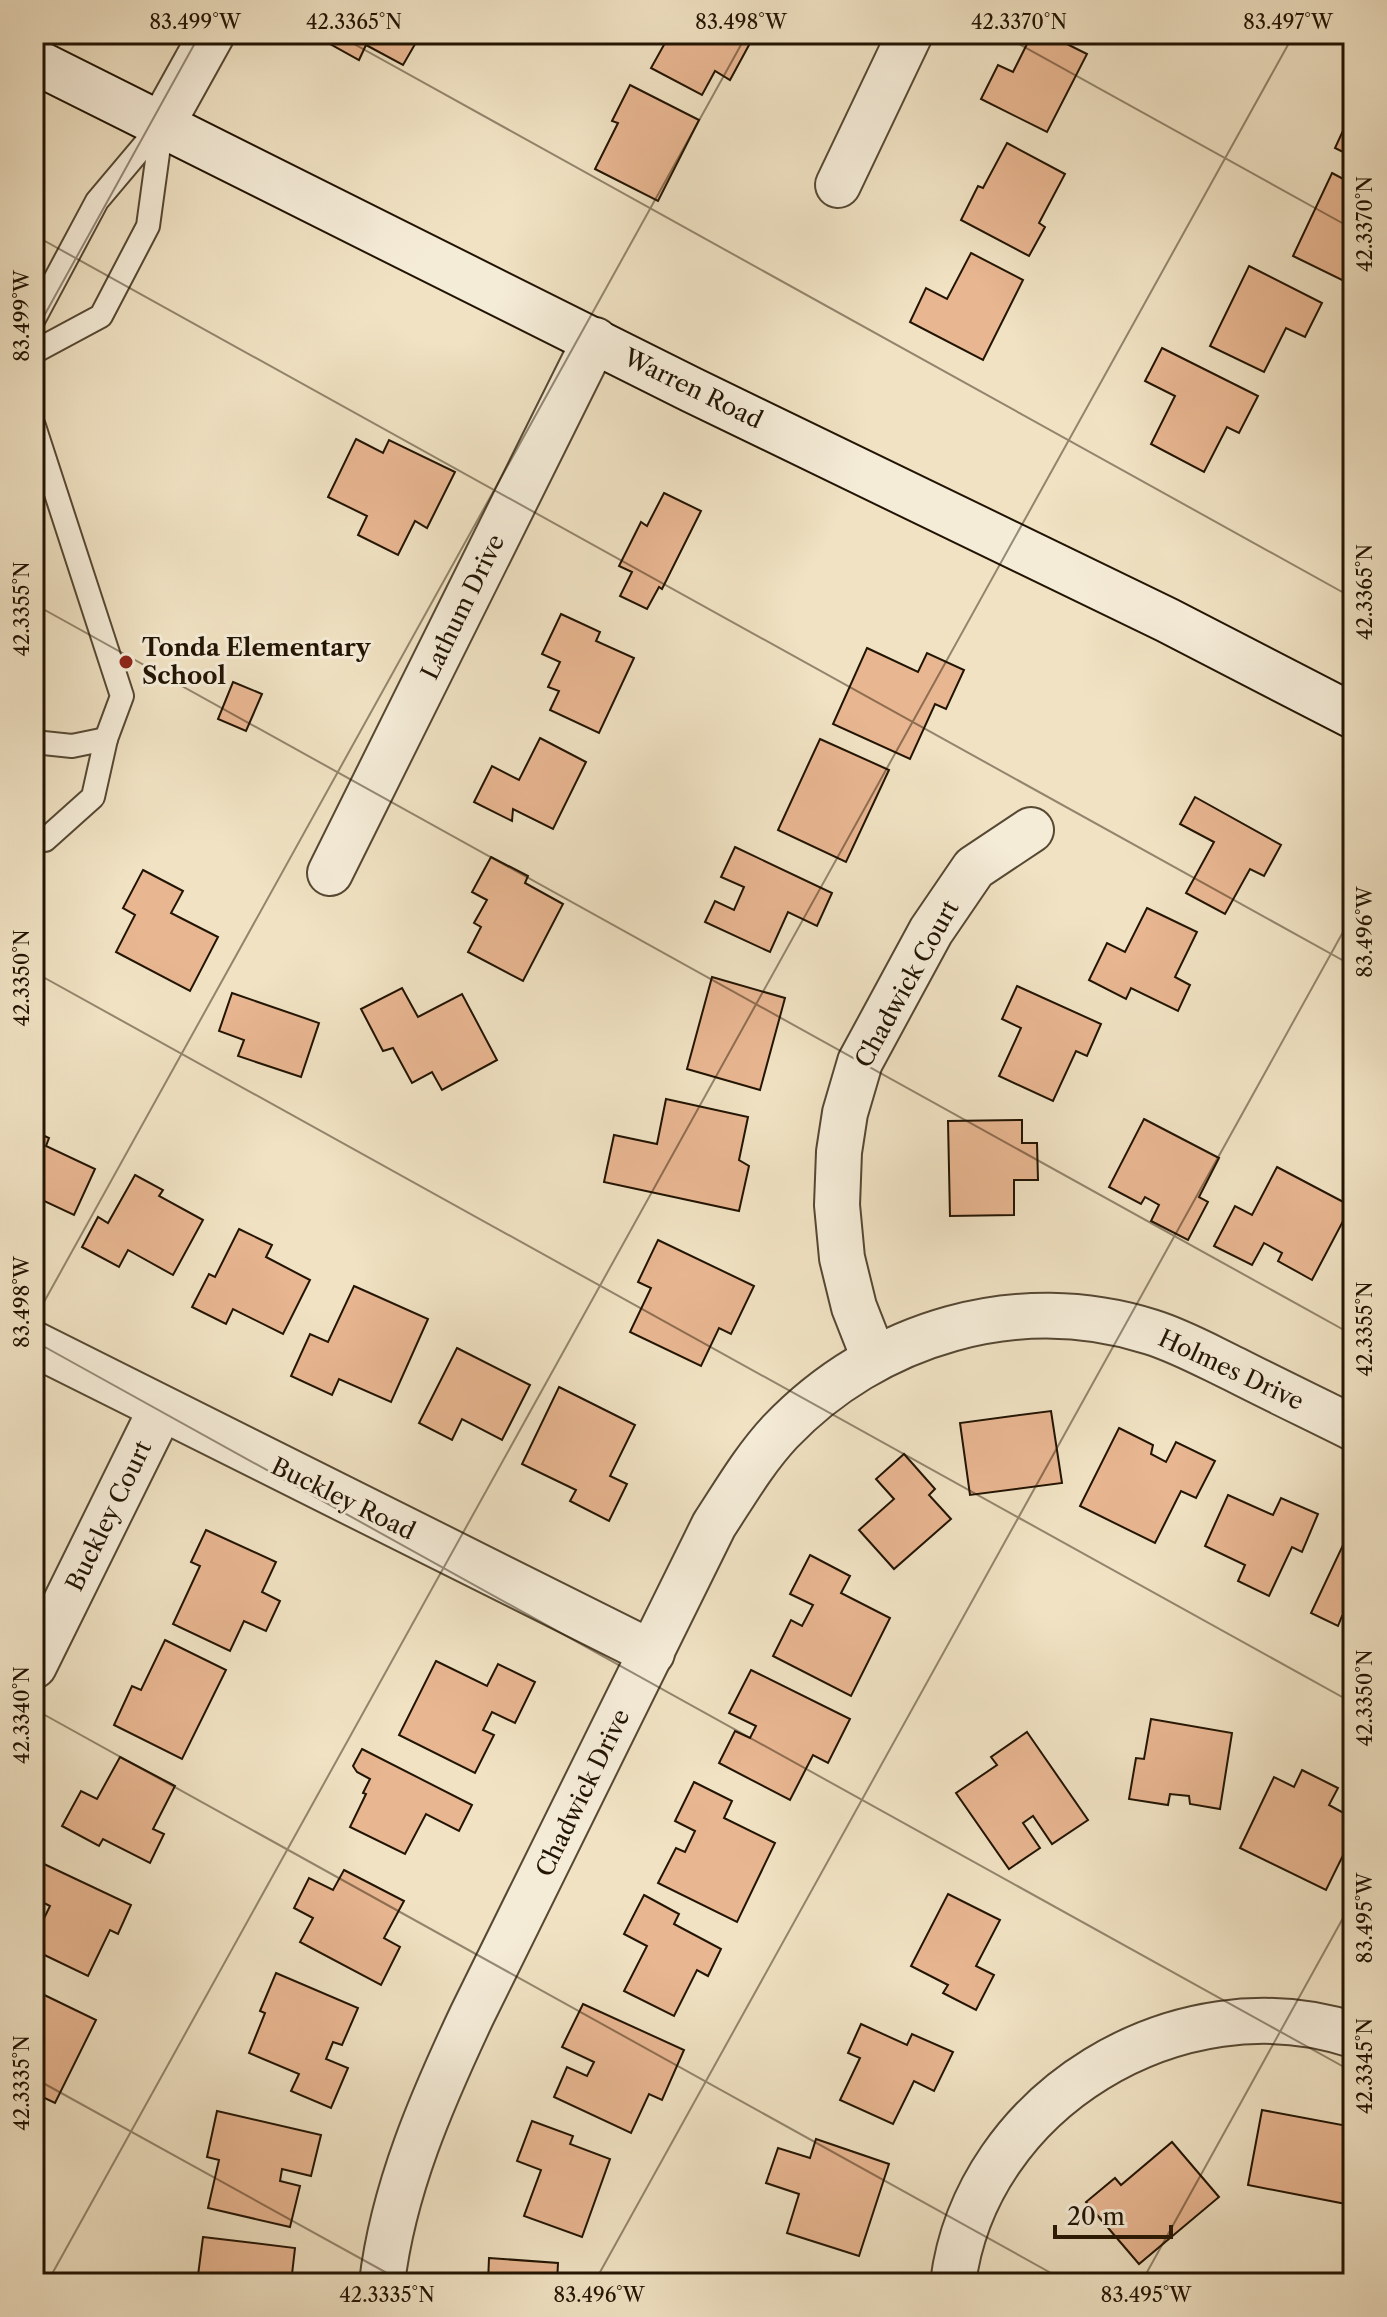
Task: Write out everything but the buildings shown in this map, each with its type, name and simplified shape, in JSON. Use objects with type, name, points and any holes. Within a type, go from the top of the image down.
[{"type":"street","points":[[162,124],[212,34]]},
{"type":"street","points":[[838,185],[910,34]]},
{"type":"street","name":"Warren Road","points":[[34,61],[1167,620],[1353,716]]},
{"type":"street","name":"Lathum Drive","points":[[330,873],[595,340]]},
{"type":"street","name":"Chadwick Court","points":[[874,1358],[854,1307],[842,1258],[837,1205],[839,1152],[845,1113],[860,1062],[931,931],[974,868],[1031,830]]},
{"type":"street","name":"Holmes Drive","points":[[874,1358],[933,1332],[995,1318],[1059,1315],[1112,1322],[1152,1332],[1190,1347],[1353,1428]]},
{"type":"street","name":"Buckley Road","points":[[34,1344],[652,1653]]},
{"type":"street","name":"Chadwick Drive","points":[[382,2283],[404,2180],[435,2094],[714,1525],[752,1466],[809,1403],[874,1358]]},
{"type":"street","name":"Buckley Court","points":[[34,1666],[161,1409]]},
{"type":"street","points":[[953,2283],[966,2229],[996,2164],[1025,2126],[1056,2096],[1096,2067],[1152,2041],[1212,2026],[1270,2021],[1335,2029],[1353,2035]]},
{"type":"lane","points":[[34,319],[97,201],[162,124]]},
{"type":"lane","points":[[34,352],[101,316],[148,226],[162,124]]},
{"type":"lane","points":[[34,426],[122,696],[106,739],[93,797],[45,840],[34,840]]},
{"type":"lane","points":[[34,742],[72,746],[106,739]]},
{"type":"place","name":"Tonda Elementary School","points":[[126,662]]}]
